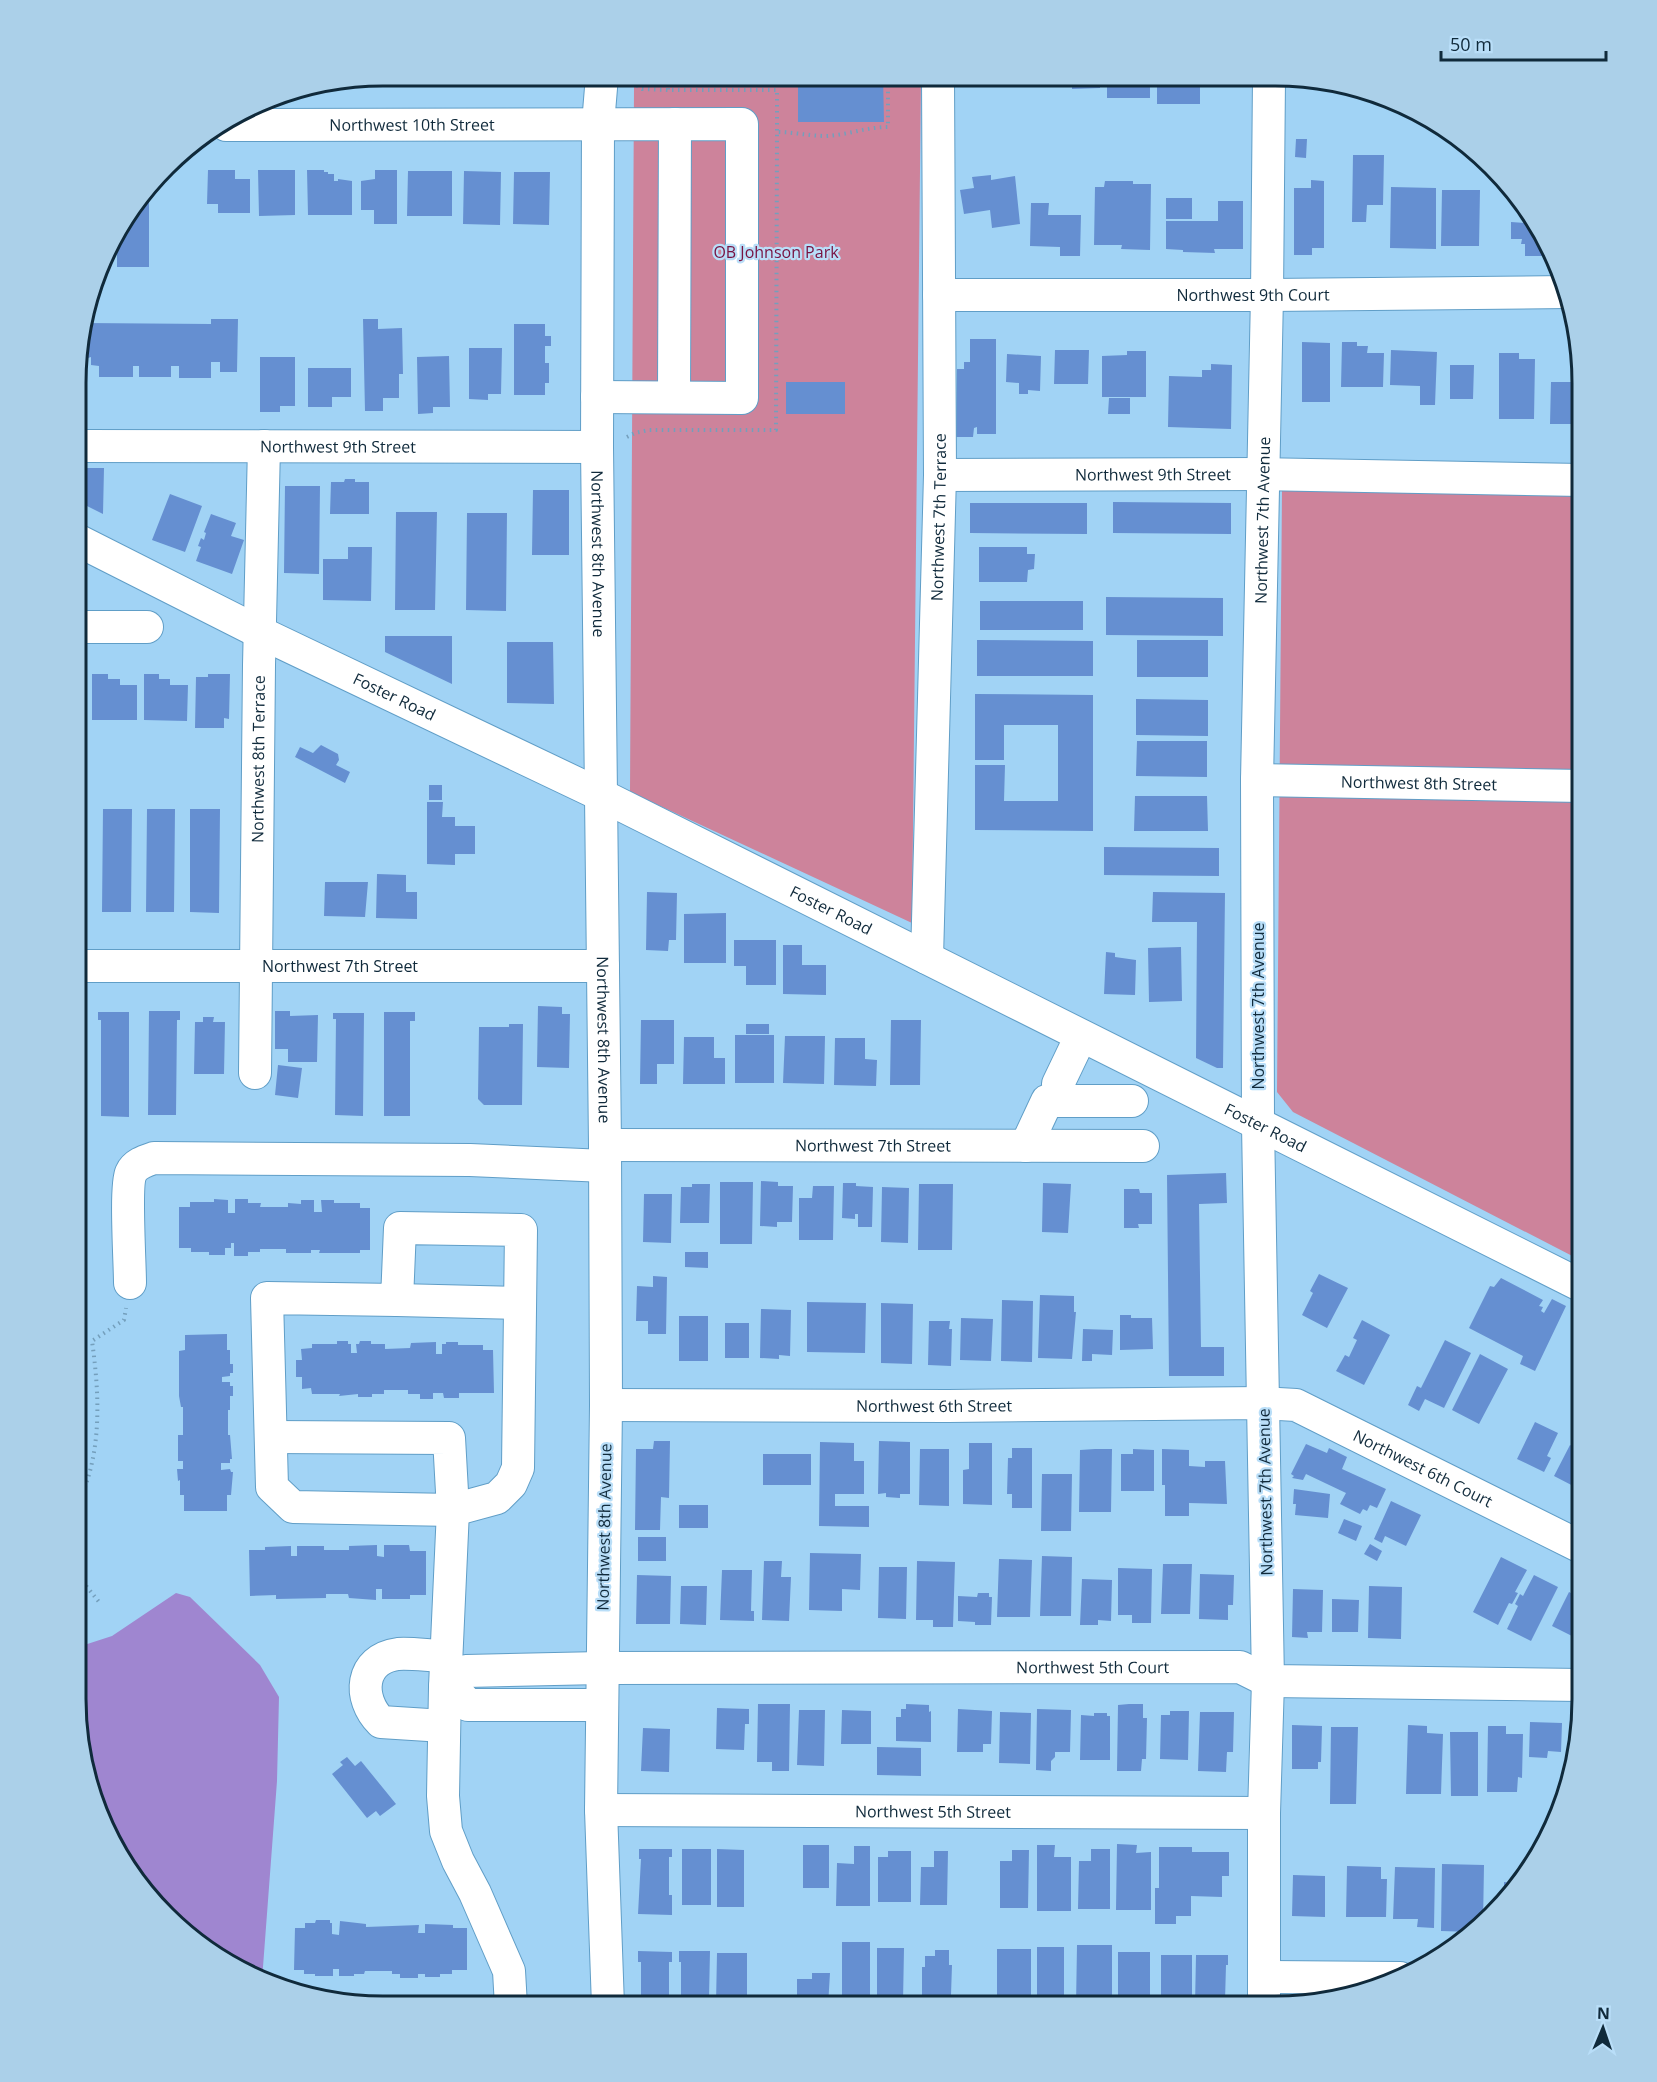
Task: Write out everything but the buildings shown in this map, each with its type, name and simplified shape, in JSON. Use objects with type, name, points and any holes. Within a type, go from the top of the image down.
[{"type":"street","name":"Northwest 8th Avenue","points":[[608,1996],[601,1810],[606,1405],[597,397],[598,124],[610,86]]},
{"type":"street","name":"Northwest 7th Terrace","points":[[927,958],[940,475],[939,86]]},
{"type":"street","name":"Northwest 7th Avenue","points":[[1264,1992],[1264,1813],[1268,1681],[1258,1125],[1257,780],[1269,86]]},
{"type":"street","points":[[597,397],[674,397],[675,124]]},
{"type":"street","name":"Northwest 10th Street","points":[[234,125],[742,124],[742,398],[674,397]]},
{"type":"street","name":"Northwest 9th Court","points":[[939,295],[1557,292]]},
{"type":"street","name":"Northwest 9th Street","points":[[86,446],[597,447]]},
{"type":"street","name":"Northwest 8th Terrace","points":[[255,1073],[259,632],[264,446]]},
{"type":"street","name":"Northwest 9th Street","points":[[940,475],[1262,474],[1572,480]]},
{"type":"street","name":"Foster Road","points":[[86,545],[259,632],[601,795],[1572,1281]]},
{"type":"street","points":[[86,627],[147,627]]},
{"type":"street","name":"Northwest 8th Street","points":[[1257,780],[1572,786]]},
{"type":"street","name":"Northwest 7th Street","points":[[86,966],[603,966]]},
{"type":"street","points":[[1058,1084],[1081,1036]]},
{"type":"street","points":[[1081,1146],[1100,1125],[1132,1101],[1147,1069]]},
{"type":"street","points":[[1026,1146],[1047,1101],[1132,1101]]},
{"type":"street","name":"Northwest 7th Street","points":[[130,1283],[130,1174],[141,1162],[154,1158],[470,1160],[1026,1146],[1143,1146]]},
{"type":"street","points":[[397,1299],[400,1228],[521,1230],[518,1468],[512,1484],[497,1498],[453,1510],[293,1507],[272,1487],[267,1298],[519,1303]]},
{"type":"street","name":"Northwest 6th Street","points":[[606,1405],[948,1406],[1263,1403]]},
{"type":"street","name":"Northwest 6th Court","points":[[1263,1403],[1296,1405],[1572,1543]]},
{"type":"street","points":[[271,1437],[449,1438],[453,1510],[446,1656],[448,1687],[444,1726],[443,1796],[446,1831],[509,1971],[510,1996]]},
{"type":"street","points":[[444,1726],[381,1722],[372,1713],[366,1697],[366,1678],[376,1663],[397,1654],[446,1656]]},
{"type":"street","name":"Northwest 5th Court","points":[[448,1687],[466,1671],[601,1668],[1240,1667],[1268,1681],[1572,1685]]},
{"type":"street","points":[[448,1687],[468,1705],[601,1705]]},
{"type":"street","name":"Northwest 5th Street","points":[[601,1810],[1264,1813]]},
{"type":"street","points":[[1264,1992],[1372,1980]]},
{"type":"path","points":[[627,437],[649,430],[776,430],[777,90],[668,90],[642,89],[635,86]]},
{"type":"path","points":[[777,132],[827,136],[888,127],[888,86]]},
{"type":"path","points":[[86,1483],[95,1441],[97,1378],[92,1341],[124,1320],[130,1283]]},
{"type":"path","points":[[86,1586],[99,1602]]},
{"type":"green space","name":"OB Johnson Park","points":[[634,86],[921,86],[912,923],[630,792]]},
{"type":"green space","points":[[1282,489],[1572,493],[1572,1256],[1293,1112],[1277,1092]]},
{"type":"shaded area","points":[[176,1593],[190,1597],[260,1665],[279,1697],[277,1781],[263,1971],[234,1957],[187,1923],[147,1880],[116,1831],[101,1795],[91,1757],[86,1719],[86,1644],[112,1636]]}]
